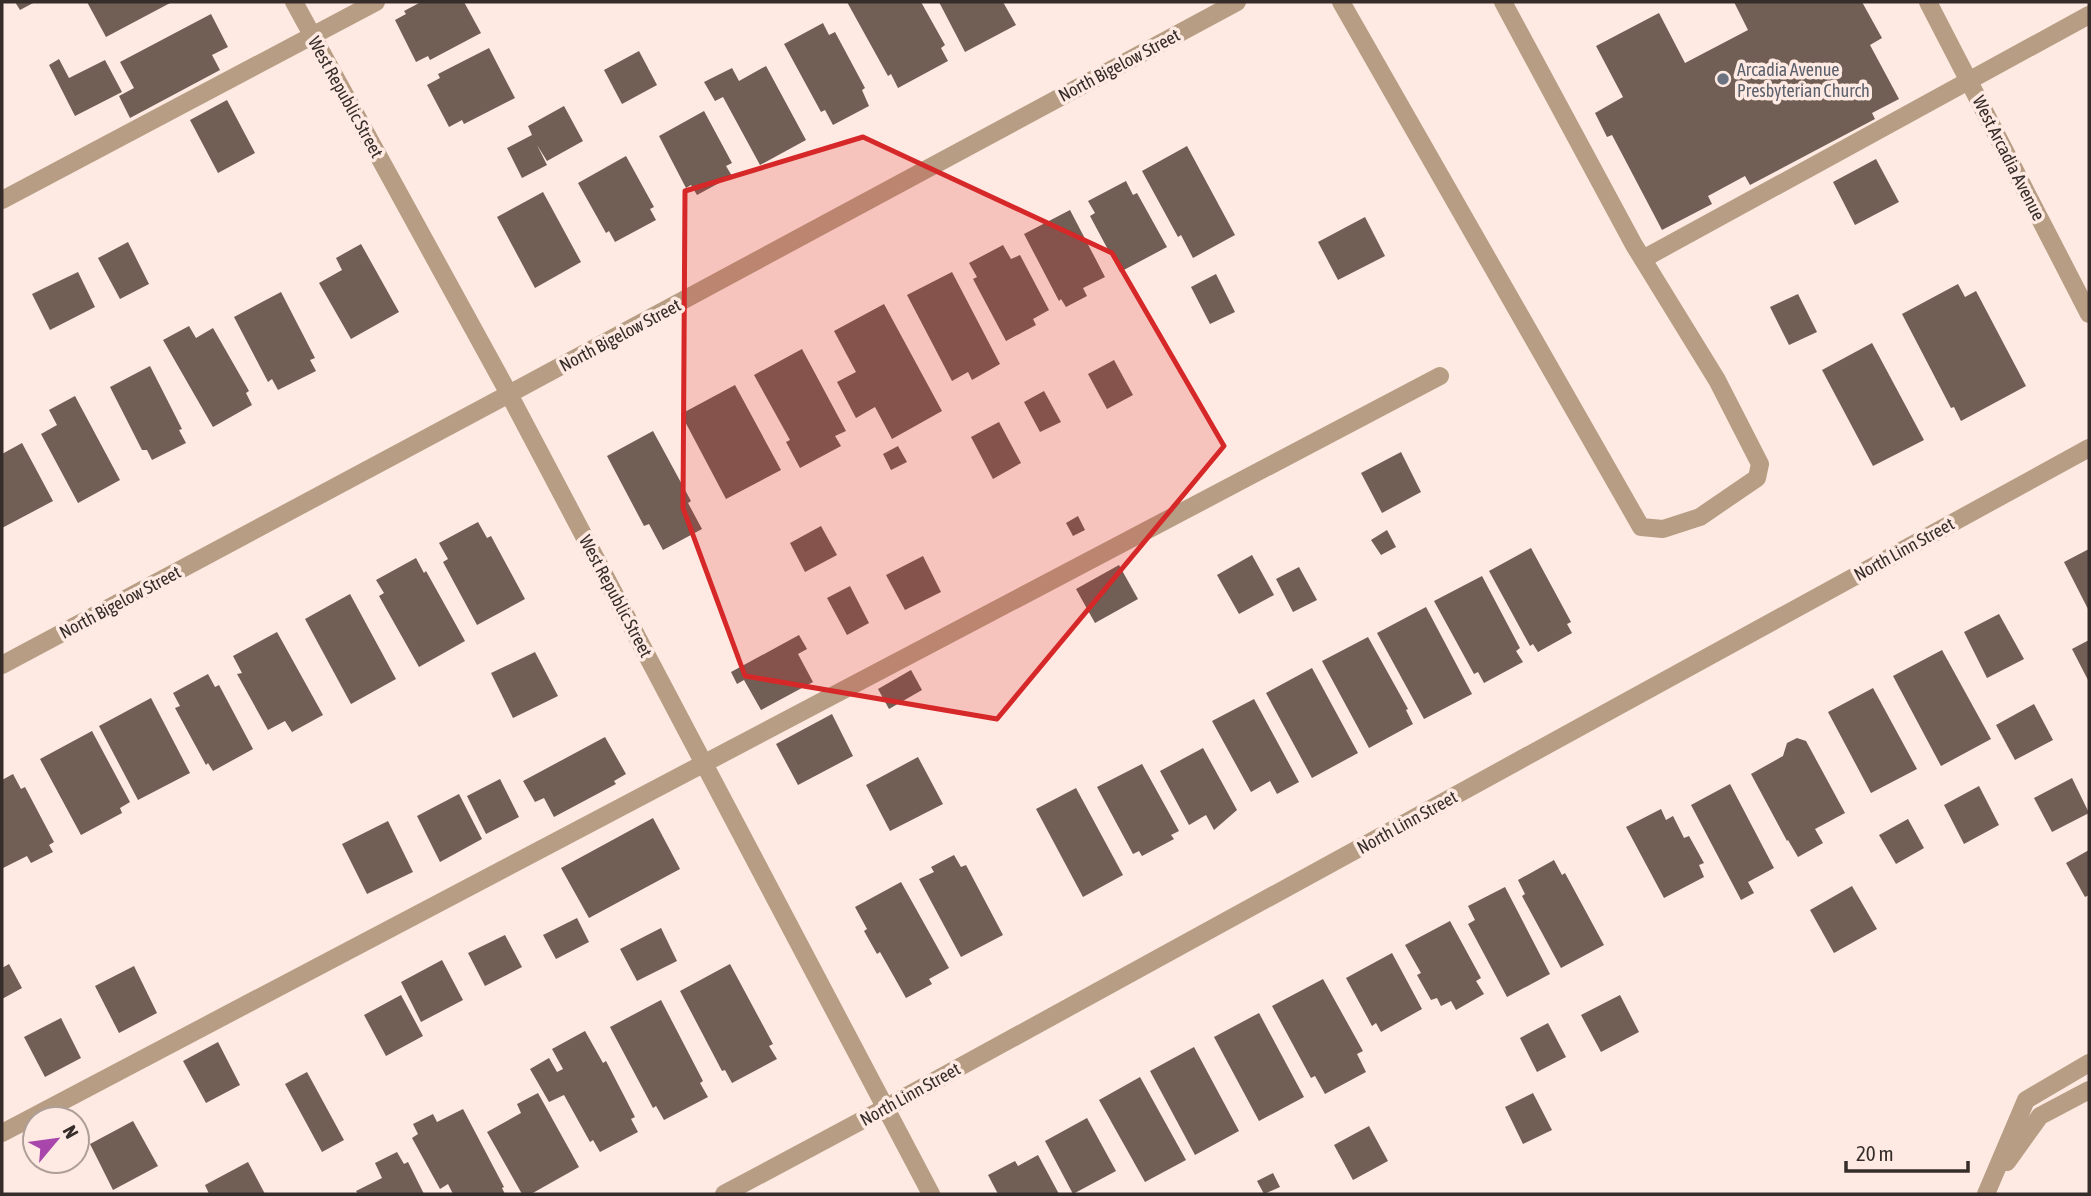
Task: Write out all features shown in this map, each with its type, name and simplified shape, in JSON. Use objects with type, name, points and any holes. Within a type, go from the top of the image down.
[{"type":"street","name":"West Republic Street","points":[[294,2],[509,394],[932,1194]]},
{"type":"street","points":[[2,200],[376,2]]},
{"type":"street","name":"North Bigelow Street","points":[[2,665],[1237,2]]},
{"type":"street","points":[[1341,2],[1642,527],[1663,529],[1700,517],[1757,478],[1760,464],[1717,380],[1643,259],[1503,2]]},
{"type":"street","name":"West Arcadia Avenue","points":[[1928,2],[2089,314]]},
{"type":"street","points":[[1643,259],[2089,15]]},
{"type":"street","points":[[2,1133],[1440,376]]},
{"type":"street","name":"North Linn Street","points":[[724,1194],[2089,448]]},
{"type":"street","points":[[1988,1190],[2025,1100],[2089,1063]]},
{"type":"street","points":[[1988,1190],[2040,1116],[2089,1090]]},
{"type":"highlighted area","points":[[863,137],[1112,253],[1224,446],[997,719],[745,676],[683,508],[685,191]]},
{"type":"building","points":[[15,2],[35,2],[20,10]]},
{"type":"building","points":[[87,2],[172,2],[106,37]]},
{"type":"building","points":[[421,2],[464,2],[481,33],[430,60],[428,56],[416,62],[395,20],[406,14],[404,11]]},
{"type":"building","points":[[847,2],[921,2],[945,45],[941,48],[948,61],[898,88],[891,74],[888,76]]},
{"type":"building","points":[[939,2],[1003,2],[1016,25],[965,52]]},
{"type":"building","points":[[1734,2],[1862,2],[1882,38],[1870,45],[1899,99],[1872,113],[1875,119],[1750,185],[1745,176],[1708,196],[1712,204],[1662,230],[1612,135],[1607,137],[1595,113],[1623,97],[1596,46],[1659,13],[1685,63],[1748,30]]},
{"type":"building","points":[[211,14],[228,47],[212,55],[220,70],[130,118],[119,96],[134,88],[120,62]]},
{"type":"building","points":[[823,23],[829,35],[835,32],[865,88],[862,90],[869,106],[833,125],[825,110],[821,112],[784,44]]},
{"type":"building","points":[[489,48],[515,98],[464,124],[462,120],[449,127],[427,85],[440,78],[438,74]]},
{"type":"building","points":[[639,51],[657,85],[622,104],[604,70]]},
{"type":"building","points":[[59,59],[69,78],[105,60],[122,92],[75,116],[49,65]]},
{"type":"building","points":[[766,66],[806,140],[760,165],[723,97],[715,101],[704,82],[732,68],[739,81]]},
{"type":"building","points":[[227,100],[255,153],[218,173],[190,120]]},
{"type":"building","points":[[564,106],[583,141],[547,161],[537,145],[547,165],[522,178],[507,148],[532,135],[528,126]]},
{"type":"building","points":[[704,111],[732,163],[726,166],[732,176],[697,195],[691,185],[686,188],[659,136]]},
{"type":"building","points":[[1187,146],[1235,235],[1193,258],[1181,235],[1178,237],[1142,171]]},
{"type":"building","points":[[626,156],[654,207],[650,209],[656,220],[615,242],[609,231],[606,233],[578,183]]},
{"type":"building","points":[[1876,159],[1899,202],[1855,225],[1833,182]]},
{"type":"building","points":[[1126,181],[1133,195],[1137,193],[1167,247],[1120,272],[1090,216],[1095,213],[1088,201]]},
{"type":"building","points":[[543,192],[581,262],[535,288],[497,217]]},
{"type":"building","points":[[1070,210],[1105,277],[1083,288],[1087,296],[1066,307],[1061,299],[1059,301],[1024,234]]},
{"type":"building","points":[[1365,217],[1385,256],[1338,280],[1318,242]]},
{"type":"building","points":[[128,242],[149,284],[120,299],[98,258]]},
{"type":"building","points":[[361,244],[399,312],[351,339],[319,283],[342,270],[336,258]]},
{"type":"building","points":[[1003,245],[1011,259],[1020,255],[1049,310],[1033,319],[1036,325],[1006,341],[973,279],[977,277],[969,263]]},
{"type":"building","points":[[78,272],[95,307],[50,330],[32,294]]},
{"type":"building","points":[[952,272],[1000,364],[972,380],[968,372],[952,381],[907,295]]},
{"type":"building","points":[[1216,274],[1235,312],[1210,324],[1191,287]]},
{"type":"building","points":[[1958,284],[1965,297],[1976,291],[2026,386],[1961,421],[1954,407],[1951,408],[1902,314]]},
{"type":"building","points":[[281,292],[315,358],[310,360],[316,371],[278,390],[272,379],[268,382],[234,317]]},
{"type":"building","points":[[1798,294],[1817,332],[1789,345],[1770,307]]},
{"type":"building","points":[[884,304],[942,411],[892,439],[875,407],[856,418],[837,382],[856,372],[834,331]]},
{"type":"building","points":[[189,326],[196,338],[213,328],[249,391],[246,393],[252,405],[213,427],[163,340]]},
{"type":"building","points":[[1872,343],[1924,440],[1873,466],[1822,370]]},
{"type":"building","points":[[802,349],[846,431],[835,436],[841,446],[800,468],[786,442],[790,440],[754,375]]},
{"type":"building","points":[[1114,360],[1133,395],[1107,409],[1088,374]]},
{"type":"building","points":[[150,366],[182,429],[179,430],[186,443],[152,460],[147,450],[142,450],[110,387]]},
{"type":"building","points":[[735,385],[781,470],[726,499],[681,414]]},
{"type":"building","points":[[1044,391],[1061,422],[1040,432],[1024,402]]},
{"type":"building","points":[[75,396],[120,480],[78,503],[41,434],[57,425],[49,410]]},
{"type":"building","points":[[999,422],[1021,463],[993,479],[971,437]]},
{"type":"building","points":[[653,431],[691,501],[688,503],[702,529],[663,550],[649,524],[644,526],[607,456]]},
{"type":"building","points":[[22,443],[53,501],[2,528],[2,454]]},
{"type":"building","points":[[898,446],[907,462],[891,470],[883,454]]},
{"type":"building","points":[[1401,452],[1421,492],[1382,513],[1361,473]]},
{"type":"building","points":[[1078,516],[1085,530],[1073,536],[1066,523]]},
{"type":"building","points":[[478,522],[487,538],[491,536],[525,599],[477,625],[443,562],[448,559],[439,543]]},
{"type":"building","points":[[821,526],[837,555],[805,572],[790,543]]},
{"type":"building","points":[[1387,530],[1396,547],[1381,555],[1371,540]]},
{"type":"building","points":[[1531,548],[1571,622],[1567,624],[1572,633],[1538,652],[1533,644],[1530,646],[1489,571]]},
{"type":"building","points":[[2089,549],[2089,611],[2064,562]]},
{"type":"building","points":[[1252,555],[1274,595],[1239,614],[1217,575]]},
{"type":"building","points":[[923,556],[941,592],[905,610],[886,575]]},
{"type":"building","points":[[416,558],[465,641],[419,667],[379,596],[384,593],[376,580]]},
{"type":"building","points":[[1119,565],[1138,599],[1095,623],[1076,589]]},
{"type":"building","points":[[1299,567],[1317,600],[1293,612],[1276,579]]},
{"type":"building","points":[[1482,576],[1520,648],[1516,651],[1523,662],[1484,683],[1478,672],[1474,674],[1434,601]]},
{"type":"building","points":[[850,586],[869,623],[847,635],[827,598]]},
{"type":"building","points":[[350,594],[396,679],[351,704],[305,619]]},
{"type":"building","points":[[1426,607],[1472,694],[1424,719],[1377,633]]},
{"type":"building","points":[[1999,614],[2024,659],[1987,678],[1964,632]]},
{"type":"building","points":[[277,632],[323,715],[292,732],[285,721],[268,730],[237,674],[242,673],[233,656]]},
{"type":"building","points":[[799,635],[807,649],[798,654],[813,682],[761,710],[744,680],[737,684],[731,672]]},
{"type":"building","points":[[1368,637],[1408,709],[1406,710],[1413,724],[1369,748],[1322,661]]},
{"type":"building","points":[[2089,640],[2089,682],[2072,649]]},
{"type":"building","points":[[1942,650],[1991,739],[1941,766],[1893,676]]},
{"type":"building","points":[[535,652],[558,696],[513,718],[491,673]]},
{"type":"building","points":[[1312,668],[1358,753],[1312,778],[1266,693]]},
{"type":"building","points":[[911,670],[922,690],[889,709],[878,689]]},
{"type":"building","points":[[208,674],[215,687],[219,685],[253,749],[213,771],[208,763],[206,765],[175,708],[180,706],[173,693]]},
{"type":"building","points":[[1873,688],[1917,769],[1871,793],[1828,712]]},
{"type":"building","points":[[151,698],[190,773],[138,800],[99,726]]},
{"type":"building","points":[[1254,699],[1299,782],[1277,794],[1270,781],[1251,792],[1212,721]]},
{"type":"building","points":[[2034,704],[2053,740],[2015,760],[1996,725]]},
{"type":"building","points":[[832,714],[853,756],[798,785],[776,744]]},
{"type":"building","points":[[92,731],[130,802],[120,808],[122,813],[81,835],[40,759]]},
{"type":"building","points":[[605,737],[626,774],[614,781],[616,784],[554,817],[544,798],[535,802],[523,781]]},
{"type":"building","points":[[1797,738],[1806,741],[1845,813],[1815,829],[1823,843],[1798,857],[1751,774],[1783,756],[1787,743]]},
{"type":"building","points":[[1203,748],[1237,810],[1214,830],[1206,815],[1189,825],[1160,771]]},
{"type":"building","points":[[918,757],[943,804],[890,831],[866,785]]},
{"type":"building","points":[[1142,764],[1179,831],[1171,835],[1174,839],[1142,856],[1139,851],[1133,854],[1097,787]]},
{"type":"building","points":[[13,774],[21,789],[25,787],[54,842],[49,845],[53,852],[31,863],[27,856],[3,868],[2,780]]},
{"type":"building","points":[[2072,778],[2089,813],[2052,832],[2034,798]]},
{"type":"building","points":[[500,779],[519,817],[486,834],[467,796]]},
{"type":"building","points":[[1730,784],[1774,868],[1748,882],[1754,893],[1741,900],[1691,805]]},
{"type":"building","points":[[1979,786],[1999,825],[1964,844],[1944,805]]},
{"type":"building","points":[[1076,788],[1123,875],[1083,897],[1036,809]]},
{"type":"building","points":[[459,794],[482,839],[440,862],[417,816]]},
{"type":"building","points":[[1661,809],[1666,820],[1673,816],[1684,838],[1689,836],[1704,863],[1699,865],[1704,877],[1664,898],[1626,827]]},
{"type":"building","points":[[653,818],[680,869],[589,918],[561,868]]},
{"type":"building","points":[[1908,819],[1924,848],[1896,864],[1879,835]]},
{"type":"building","points":[[388,821],[413,872],[367,894],[342,844]]},
{"type":"building","points":[[2089,850],[2089,895],[2085,897],[2066,863]]},
{"type":"building","points":[[954,855],[961,867],[966,865],[1003,935],[961,957],[919,879],[934,872],[931,867]]},
{"type":"building","points":[[1554,860],[1562,875],[1565,873],[1604,945],[1561,968],[1522,896],[1525,894],[1518,880]]},
{"type":"building","points":[[901,882],[949,968],[929,979],[932,984],[906,998],[880,952],[877,954],[864,931],[867,929],[855,907]]},
{"type":"building","points":[[1852,886],[1877,929],[1834,953],[1810,910]]},
{"type":"building","points":[[1505,887],[1550,974],[1507,997],[1468,924],[1475,920],[1468,906]]},
{"type":"building","points":[[577,918],[589,942],[556,959],[543,935]]},
{"type":"building","points":[[1450,921],[1481,978],[1476,981],[1484,994],[1456,1010],[1451,1001],[1441,1006],[1437,998],[1431,1000],[1417,975],[1421,973],[1405,945]]},
{"type":"building","points":[[661,928],[677,961],[637,981],[620,949]]},
{"type":"building","points":[[505,935],[522,967],[485,986],[468,953]]},
{"type":"building","points":[[1392,953],[1422,1009],[1381,1032],[1376,1023],[1372,1026],[1346,978]]},
{"type":"building","points":[[442,960],[463,1000],[421,1022],[401,982]]},
{"type":"building","points":[[9,964],[22,988],[2,999],[2,968]]},
{"type":"building","points":[[730,964],[773,1044],[769,1046],[777,1059],[732,1083],[725,1070],[722,1071],[680,991]]},
{"type":"building","points":[[134,966],[157,1013],[119,1033],[95,986]]},
{"type":"building","points":[[1323,979],[1363,1051],[1357,1054],[1366,1072],[1325,1094],[1315,1076],[1311,1078],[1272,1006]]},
{"type":"building","points":[[401,995],[423,1036],[386,1056],[364,1015]]},
{"type":"building","points":[[1620,995],[1639,1032],[1601,1052],[1581,1015]]},
{"type":"building","points":[[661,1000],[703,1081],[700,1083],[708,1097],[664,1120],[656,1106],[653,1108],[610,1027]]},
{"type":"building","points":[[1259,1013],[1304,1097],[1259,1121],[1214,1037]]},
{"type":"building","points":[[61,1018],[81,1058],[45,1077],[24,1037]]},
{"type":"building","points":[[1548,1023],[1566,1057],[1537,1072],[1520,1038]]},
{"type":"building","points":[[585,1031],[603,1063],[606,1061],[635,1117],[631,1119],[638,1132],[600,1152],[593,1140],[590,1142],[564,1095],[549,1102],[530,1069],[549,1058],[557,1072],[563,1069],[552,1049]]},
{"type":"building","points":[[218,1042],[240,1085],[206,1103],[183,1061]]},
{"type":"building","points":[[1194,1047],[1239,1131],[1195,1155],[1150,1071]]},
{"type":"building","points":[[307,1072],[344,1140],[322,1152],[285,1084]]},
{"type":"building","points":[[1140,1077],[1186,1160],[1145,1182],[1099,1100]]},
{"type":"building","points":[[538,1093],[579,1167],[531,1194],[522,1194],[487,1132],[521,1113],[517,1104]]},
{"type":"building","points":[[1533,1093],[1552,1130],[1523,1144],[1505,1107]]},
{"type":"building","points":[[463,1109],[504,1187],[502,1188],[505,1194],[453,1194],[448,1184],[440,1189],[412,1138],[418,1134],[413,1124],[433,1114],[437,1122]]},
{"type":"building","points":[[1087,1118],[1116,1171],[1073,1194],[1045,1141]]},
{"type":"building","points":[[133,1121],[158,1166],[113,1190],[91,1143]]},
{"type":"building","points":[[1369,1126],[1388,1161],[1353,1180],[1334,1145]]},
{"type":"building","points":[[397,1152],[404,1164],[408,1162],[424,1194],[358,1194],[356,1191],[382,1178],[375,1163]]},
{"type":"building","points":[[1038,1155],[1059,1194],[998,1194],[988,1175],[1015,1161],[1018,1166]]},
{"type":"building","points":[[248,1162],[265,1194],[209,1194],[205,1185]]},
{"type":"building","points":[[1273,1173],[1280,1187],[1264,1194],[1257,1181]]},
{"type":"place","name":"Arcadia Avenue Presbyterian Church","points":[[1723,79]]}]
